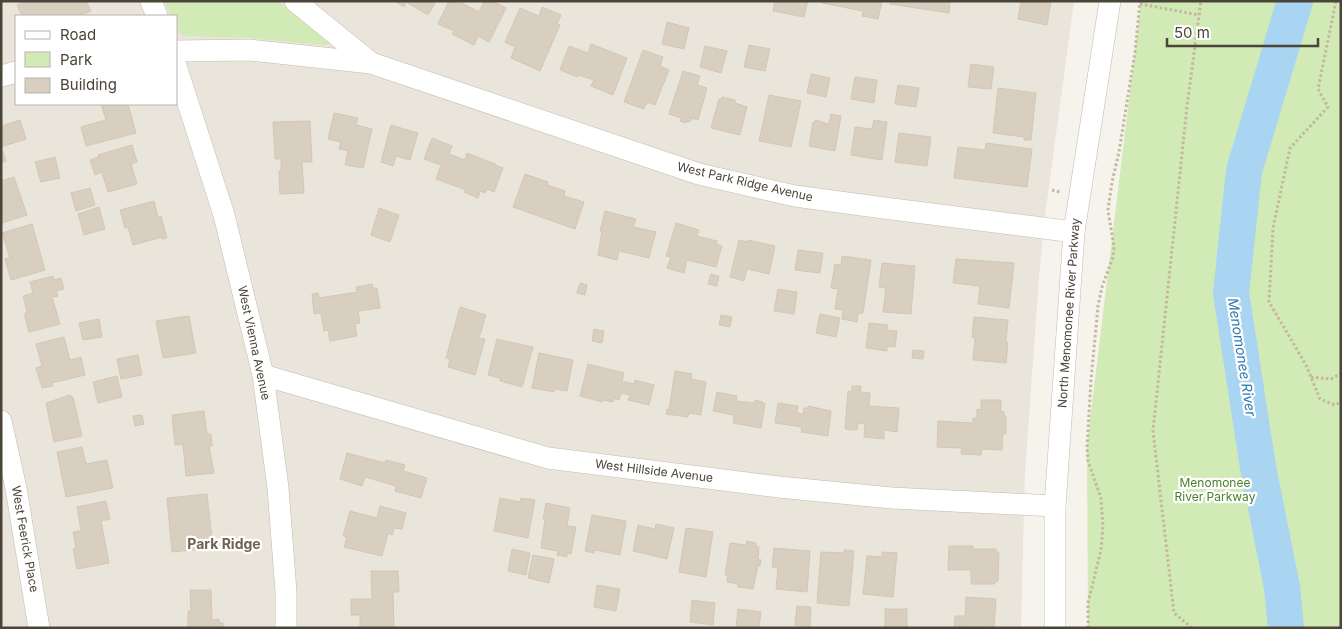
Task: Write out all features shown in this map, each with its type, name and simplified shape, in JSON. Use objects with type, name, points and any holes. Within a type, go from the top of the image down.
[{"type":"street","points":[[151,1],[157,15]]},
{"type":"street","name":"West Park Ridge Avenue","points":[[295,1],[371,62]]},
{"type":"street","name":"North Menomonee River Parkway","points":[[1055,628],[1056,506],[1074,232],[1110,1]]},
{"type":"street","name":"West Park Ridge Avenue","points":[[178,50],[249,50],[371,62],[699,174],[795,196],[1074,232]]},
{"type":"street","points":[[1,76],[15,72]]},
{"type":"street","name":"West Vienna Avenue","points":[[178,72],[224,215],[263,376],[278,488],[286,592],[286,628]]},
{"type":"street","name":"West Hillside Avenue","points":[[263,376],[548,458],[883,498],[1056,506]]},
{"type":"street","name":"West Feerick Place","points":[[1,421],[16,488],[39,628]]},
{"type":"path","points":[[1192,628],[1174,613],[1153,431],[1186,116],[1201,1]]},
{"type":"path","points":[[1336,1],[1318,89],[1328,107],[1290,148],[1273,228],[1269,302],[1306,365],[1320,398],[1335,405],[1341,402]]},
{"type":"path","points":[[1088,628],[1088,603],[1101,550],[1103,526],[1100,498],[1088,461],[1090,388],[1098,306],[1102,287],[1113,257],[1114,247],[1108,210],[1119,152],[1140,3],[1199,15]]},
{"type":"path","points":[[1310,377],[1331,379],[1341,373]]},
{"type":"shaded area","points":[[1,1],[1074,1],[1045,216],[1039,277],[1025,472],[1021,628],[1,628]]},
{"type":"green space","points":[[164,1],[277,1],[330,39],[331,43],[325,45],[249,38],[183,36],[178,30],[178,15],[171,15]]},
{"type":"green space","name":"Menomonee River Parkway","points":[[1141,1],[1341,1],[1341,628],[1088,628],[1087,445]]},
{"type":"building","points":[[24,1],[86,1],[91,11],[81,15],[22,15],[17,5]]},
{"type":"building","points":[[395,1],[436,1],[428,15],[406,2],[404,7]]},
{"type":"building","points":[[449,1],[458,1],[479,12],[484,1],[492,1],[506,8],[489,42],[478,36],[474,45],[452,34],[454,31],[438,24]]},
{"type":"building","points":[[775,1],[808,1],[804,17],[773,11]]},
{"type":"building","points":[[822,1],[882,1],[878,19],[862,16],[863,11],[822,3]]},
{"type":"building","points":[[890,1],[950,1],[949,13],[890,4]]},
{"type":"building","points":[[1021,1],[1051,1],[1047,25],[1018,19]]},
{"type":"building","points":[[542,7],[561,15],[557,24],[560,25],[540,71],[511,58],[515,47],[505,42],[520,8],[539,16]]},
{"type":"building","points":[[667,22],[689,28],[684,49],[662,44]]},
{"type":"building","points":[[591,44],[627,58],[613,95],[591,86],[594,80],[579,75],[578,77],[560,70],[569,46],[588,53]]},
{"type":"building","points":[[749,45],[770,49],[765,71],[744,67]]},
{"type":"building","points":[[705,46],[727,51],[721,73],[700,67]]},
{"type":"building","points":[[643,50],[663,57],[660,66],[669,70],[655,105],[647,102],[644,109],[624,102]]},
{"type":"building","points":[[971,64],[994,67],[991,89],[968,87]]},
{"type":"building","points":[[683,71],[700,76],[697,85],[707,88],[698,120],[692,118],[690,122],[687,121],[686,123],[680,121],[681,118],[669,114]]},
{"type":"building","points":[[811,74],[830,78],[826,97],[807,93]]},
{"type":"building","points":[[855,77],[877,80],[874,103],[851,99]]},
{"type":"building","points":[[898,85],[919,88],[916,107],[895,104]]},
{"type":"building","points":[[998,88],[1036,93],[1031,140],[1024,140],[1024,137],[993,133]]},
{"type":"building","points":[[769,95],[801,101],[791,147],[759,141]]},
{"type":"building","points":[[722,97],[735,100],[735,103],[747,107],[740,135],[711,128],[719,99],[721,100]]},
{"type":"building","points":[[101,105],[128,105],[136,133],[86,146],[81,127],[106,120]]},
{"type":"building","points":[[334,113],[358,118],[356,125],[372,129],[363,168],[345,165],[348,151],[339,149],[341,142],[328,139]]},
{"type":"building","points":[[831,114],[841,116],[835,151],[809,146],[813,122],[815,120],[829,124]]},
{"type":"building","points":[[20,120],[26,139],[1,147],[1,137],[4,136],[1,126]]},
{"type":"building","points":[[874,120],[887,122],[882,160],[851,155],[855,127],[872,129]]},
{"type":"building","points":[[310,121],[312,162],[302,162],[304,193],[280,194],[279,171],[281,171],[281,159],[275,159],[273,122]]},
{"type":"building","points":[[391,125],[418,133],[410,160],[396,156],[393,166],[381,162]]},
{"type":"building","points":[[899,133],[931,137],[927,166],[895,162]]},
{"type":"building","points":[[432,138],[452,146],[449,154],[465,160],[467,153],[503,168],[494,192],[487,189],[485,193],[480,191],[478,198],[464,192],[466,190],[436,179],[441,165],[424,159]]},
{"type":"building","points":[[986,143],[1032,149],[1027,187],[954,178],[958,147],[985,150]]},
{"type":"building","points":[[132,145],[137,162],[131,164],[137,184],[108,192],[102,172],[95,175],[90,160],[99,157],[98,155]]},
{"type":"building","points":[[1,147],[6,161],[1,163]]},
{"type":"building","points":[[55,157],[60,178],[41,182],[35,162]]},
{"type":"building","points":[[525,174],[548,182],[547,185],[565,191],[564,196],[584,202],[575,229],[513,207]]},
{"type":"building","points":[[14,177],[27,215],[2,223],[1,225],[1,181]]},
{"type":"building","points":[[90,188],[95,205],[76,211],[71,193]]},
{"type":"building","points":[[154,201],[158,217],[161,216],[167,238],[162,239],[162,237],[133,245],[128,227],[125,228],[120,210]]},
{"type":"building","points":[[99,207],[105,229],[84,235],[78,214]]},
{"type":"building","points":[[379,208],[399,215],[390,242],[371,235]]},
{"type":"building","points":[[605,211],[636,219],[633,227],[656,232],[649,258],[619,251],[617,260],[598,255],[602,231],[600,231]]},
{"type":"building","points":[[676,223],[699,230],[697,236],[717,241],[716,244],[722,246],[716,267],[687,260],[684,273],[667,268],[671,257],[666,256]]},
{"type":"building","points":[[32,224],[45,270],[11,280],[5,259],[10,258],[2,233]]},
{"type":"building","points":[[739,240],[775,246],[769,274],[747,269],[744,281],[730,277]]},
{"type":"building","points":[[798,250],[823,253],[820,273],[795,270]]},
{"type":"building","points":[[842,256],[871,260],[863,313],[858,313],[857,322],[842,319],[843,310],[835,309],[838,289],[831,288],[835,264],[841,265]]},
{"type":"building","points":[[956,259],[1014,263],[1009,308],[978,304],[980,286],[953,283]]},
{"type":"building","points":[[882,263],[915,266],[911,314],[883,312],[886,288],[879,287]]},
{"type":"building","points":[[711,274],[719,276],[717,286],[708,284]]},
{"type":"building","points":[[53,276],[54,280],[61,278],[64,289],[56,291],[58,296],[52,297],[60,324],[29,332],[23,296],[33,293],[30,282]]},
{"type":"building","points":[[580,283],[587,285],[585,295],[577,293]]},
{"type":"building","points":[[372,284],[373,288],[377,288],[380,308],[358,311],[360,323],[355,324],[357,336],[330,341],[328,330],[324,331],[321,313],[314,314],[312,294],[318,293],[319,298],[357,292],[356,287]]},
{"type":"building","points":[[778,289],[797,292],[794,314],[774,311]]},
{"type":"building","points":[[460,307],[486,315],[479,338],[485,339],[475,375],[448,367],[450,359],[446,358]]},
{"type":"building","points":[[820,314],[840,318],[836,337],[816,333]]},
{"type":"building","points":[[721,315],[732,317],[730,327],[719,325]]},
{"type":"building","points":[[189,316],[196,353],[163,358],[156,321]]},
{"type":"building","points":[[974,317],[1008,320],[1006,363],[973,360],[975,338],[972,337]]},
{"type":"building","points":[[99,319],[102,337],[83,340],[79,323]]},
{"type":"building","points":[[869,323],[888,325],[887,330],[897,331],[895,347],[887,346],[887,351],[866,348]]},
{"type":"building","points":[[594,329],[604,331],[602,343],[592,341]]},
{"type":"building","points":[[64,337],[70,360],[81,357],[85,375],[52,383],[53,386],[42,388],[36,368],[42,366],[36,344]]},
{"type":"building","points":[[497,339],[533,347],[522,387],[500,381],[500,378],[488,375]]},
{"type":"building","points":[[913,350],[924,351],[923,359],[912,358]]},
{"type":"building","points":[[539,353],[573,360],[567,391],[555,389],[554,392],[532,388]]},
{"type":"building","points":[[138,355],[142,375],[121,379],[117,359]]},
{"type":"building","points":[[588,364],[624,373],[622,381],[634,384],[635,380],[654,385],[649,405],[628,400],[630,395],[621,393],[619,400],[614,398],[613,402],[603,400],[602,402],[580,396]]},
{"type":"building","points":[[675,371],[692,374],[691,379],[706,382],[701,415],[689,413],[688,417],[666,414],[667,409],[669,410]]},
{"type":"building","points":[[117,376],[122,397],[98,403],[93,382]]},
{"type":"building","points":[[852,386],[861,386],[860,392],[870,393],[869,406],[899,408],[897,432],[884,430],[884,439],[864,437],[865,424],[858,423],[857,430],[845,429],[848,391],[852,392]]},
{"type":"building","points":[[717,392],[737,396],[736,401],[754,403],[755,400],[763,402],[765,404],[761,428],[733,423],[734,415],[713,411]]},
{"type":"building","points":[[70,395],[73,397],[82,436],[54,442],[46,403]]},
{"type":"building","points":[[981,400],[1001,400],[1001,411],[1006,416],[1006,434],[1003,433],[1002,450],[982,449],[981,455],[961,454],[962,448],[937,447],[938,421],[973,423],[973,418],[977,419],[977,409],[981,410]]},
{"type":"building","points":[[778,403],[798,406],[797,413],[803,414],[804,408],[808,408],[808,406],[831,411],[828,436],[801,432],[802,427],[775,423]]},
{"type":"building","points":[[204,411],[207,434],[211,434],[212,446],[209,446],[214,473],[186,476],[183,444],[175,445],[172,415]]},
{"type":"building","points":[[142,415],[144,424],[135,426],[133,416]]},
{"type":"building","points":[[82,447],[86,464],[107,460],[113,488],[66,497],[57,452]]},
{"type":"building","points":[[347,453],[385,463],[386,460],[405,465],[403,471],[427,478],[421,498],[395,491],[396,486],[365,477],[362,486],[340,479]]},
{"type":"building","points":[[207,494],[213,548],[172,552],[167,498]]},
{"type":"building","points":[[500,498],[520,502],[521,498],[535,500],[528,538],[494,531]]},
{"type":"building","points":[[106,501],[110,519],[101,521],[109,563],[77,569],[73,549],[76,549],[73,532],[81,531],[77,507]]},
{"type":"building","points":[[546,503],[570,508],[567,526],[576,527],[571,554],[567,553],[567,557],[557,555],[558,551],[541,548]]},
{"type":"building","points":[[380,506],[406,513],[402,529],[394,528],[392,535],[388,533],[382,556],[344,547],[347,537],[343,536],[350,511],[377,518]]},
{"type":"building","points":[[592,515],[626,521],[620,555],[595,550],[594,553],[585,551]]},
{"type":"building","points":[[656,524],[674,528],[667,559],[633,551],[638,525],[655,529]]},
{"type":"building","points":[[686,528],[713,532],[706,577],[679,572]]},
{"type":"building","points":[[747,541],[756,543],[756,546],[759,547],[758,559],[761,560],[753,589],[738,587],[738,584],[727,582],[728,575],[725,575],[730,543],[746,545]]},
{"type":"building","points":[[949,546],[973,546],[973,549],[996,549],[996,552],[999,552],[998,581],[994,584],[971,584],[971,570],[948,570]]},
{"type":"building","points":[[774,548],[810,551],[807,592],[776,589],[778,568],[772,567]]},
{"type":"building","points":[[512,549],[530,553],[526,575],[508,571]]},
{"type":"building","points":[[844,550],[854,551],[849,606],[817,603],[821,552],[844,553]]},
{"type":"building","points":[[882,552],[897,553],[893,597],[863,594],[867,556],[882,557]]},
{"type":"building","points":[[533,555],[554,559],[549,583],[528,578]]},
{"type":"building","points":[[371,571],[398,571],[399,592],[393,592],[394,628],[360,628],[360,615],[351,615],[351,599],[372,599]]},
{"type":"building","points":[[597,585],[620,589],[616,611],[594,607]]},
{"type":"building","points":[[190,590],[211,590],[212,620],[219,619],[219,623],[223,623],[223,628],[188,628],[188,611],[191,611]]},
{"type":"building","points":[[966,597],[996,599],[994,628],[954,626],[955,616],[965,616]]},
{"type":"building","points":[[692,600],[715,603],[713,625],[690,622]]},
{"type":"building","points":[[797,606],[811,607],[810,627],[795,625]]},
{"type":"building","points":[[738,609],[761,612],[759,628],[736,628]]},
{"type":"building","points":[[885,609],[907,609],[907,628],[885,628]]},
{"type":"waterway","name":"Menomonee River","points":[[1286,628],[1282,587],[1258,467],[1231,293],[1244,171],[1295,1]]},
{"type":"district","name":"Park Ridge","points":[[224,544]]}]
